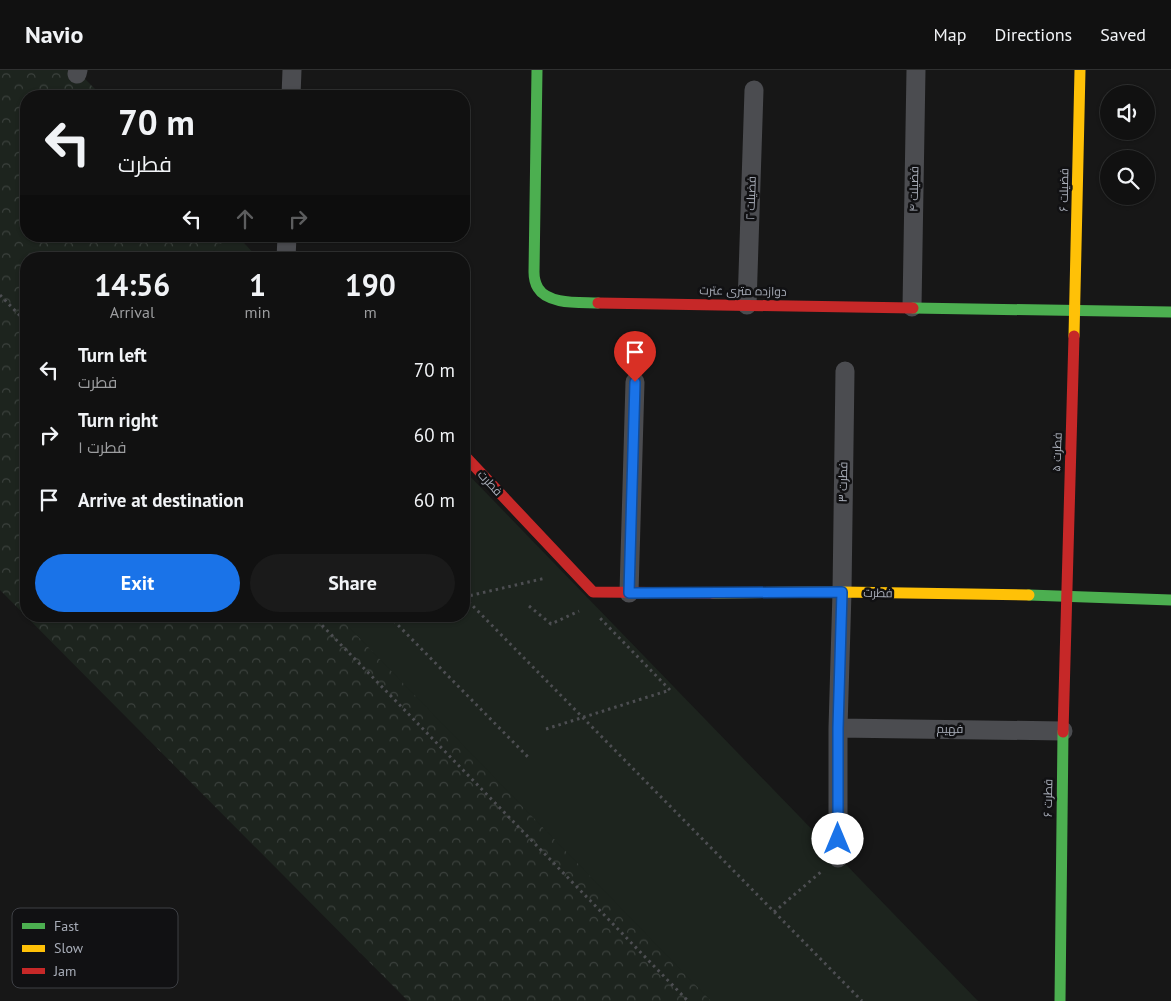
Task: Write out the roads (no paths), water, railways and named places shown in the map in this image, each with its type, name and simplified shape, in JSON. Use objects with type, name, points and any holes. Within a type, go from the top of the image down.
[{"type":"street","points":[[291,90],[292,70]]},
{"type":"street","name":"دوازده متری عترت","points":[[537,70],[534,272],[536,286],[544,295],[556,300],[568,302],[1171,312]]},
{"type":"street","name":"فضیلت ۴","points":[[912,308],[916,70]]},
{"type":"street","name":"فضیلت ۶","points":[[1075,311],[1080,70]]},
{"type":"street","name":"فضیلت ۲","points":[[747,305],[754,90]]},
{"type":"street","name":"فطرت ۵","points":[[1066,595],[1075,311]]},
{"type":"street","name":"فطرت ۳","points":[[838,858],[838,728],[845,371]]},
{"type":"street","points":[[629,593],[635,382]]},
{"type":"street","name":"فطرت","points":[[470,461],[593,592],[842,592],[1066,595],[1171,600]]},
{"type":"street","name":"فطرت ۶","points":[[1060,1001],[1062,731],[1066,595]]},
{"type":"street","name":"فهیم","points":[[838,728],[1062,731]]}]
